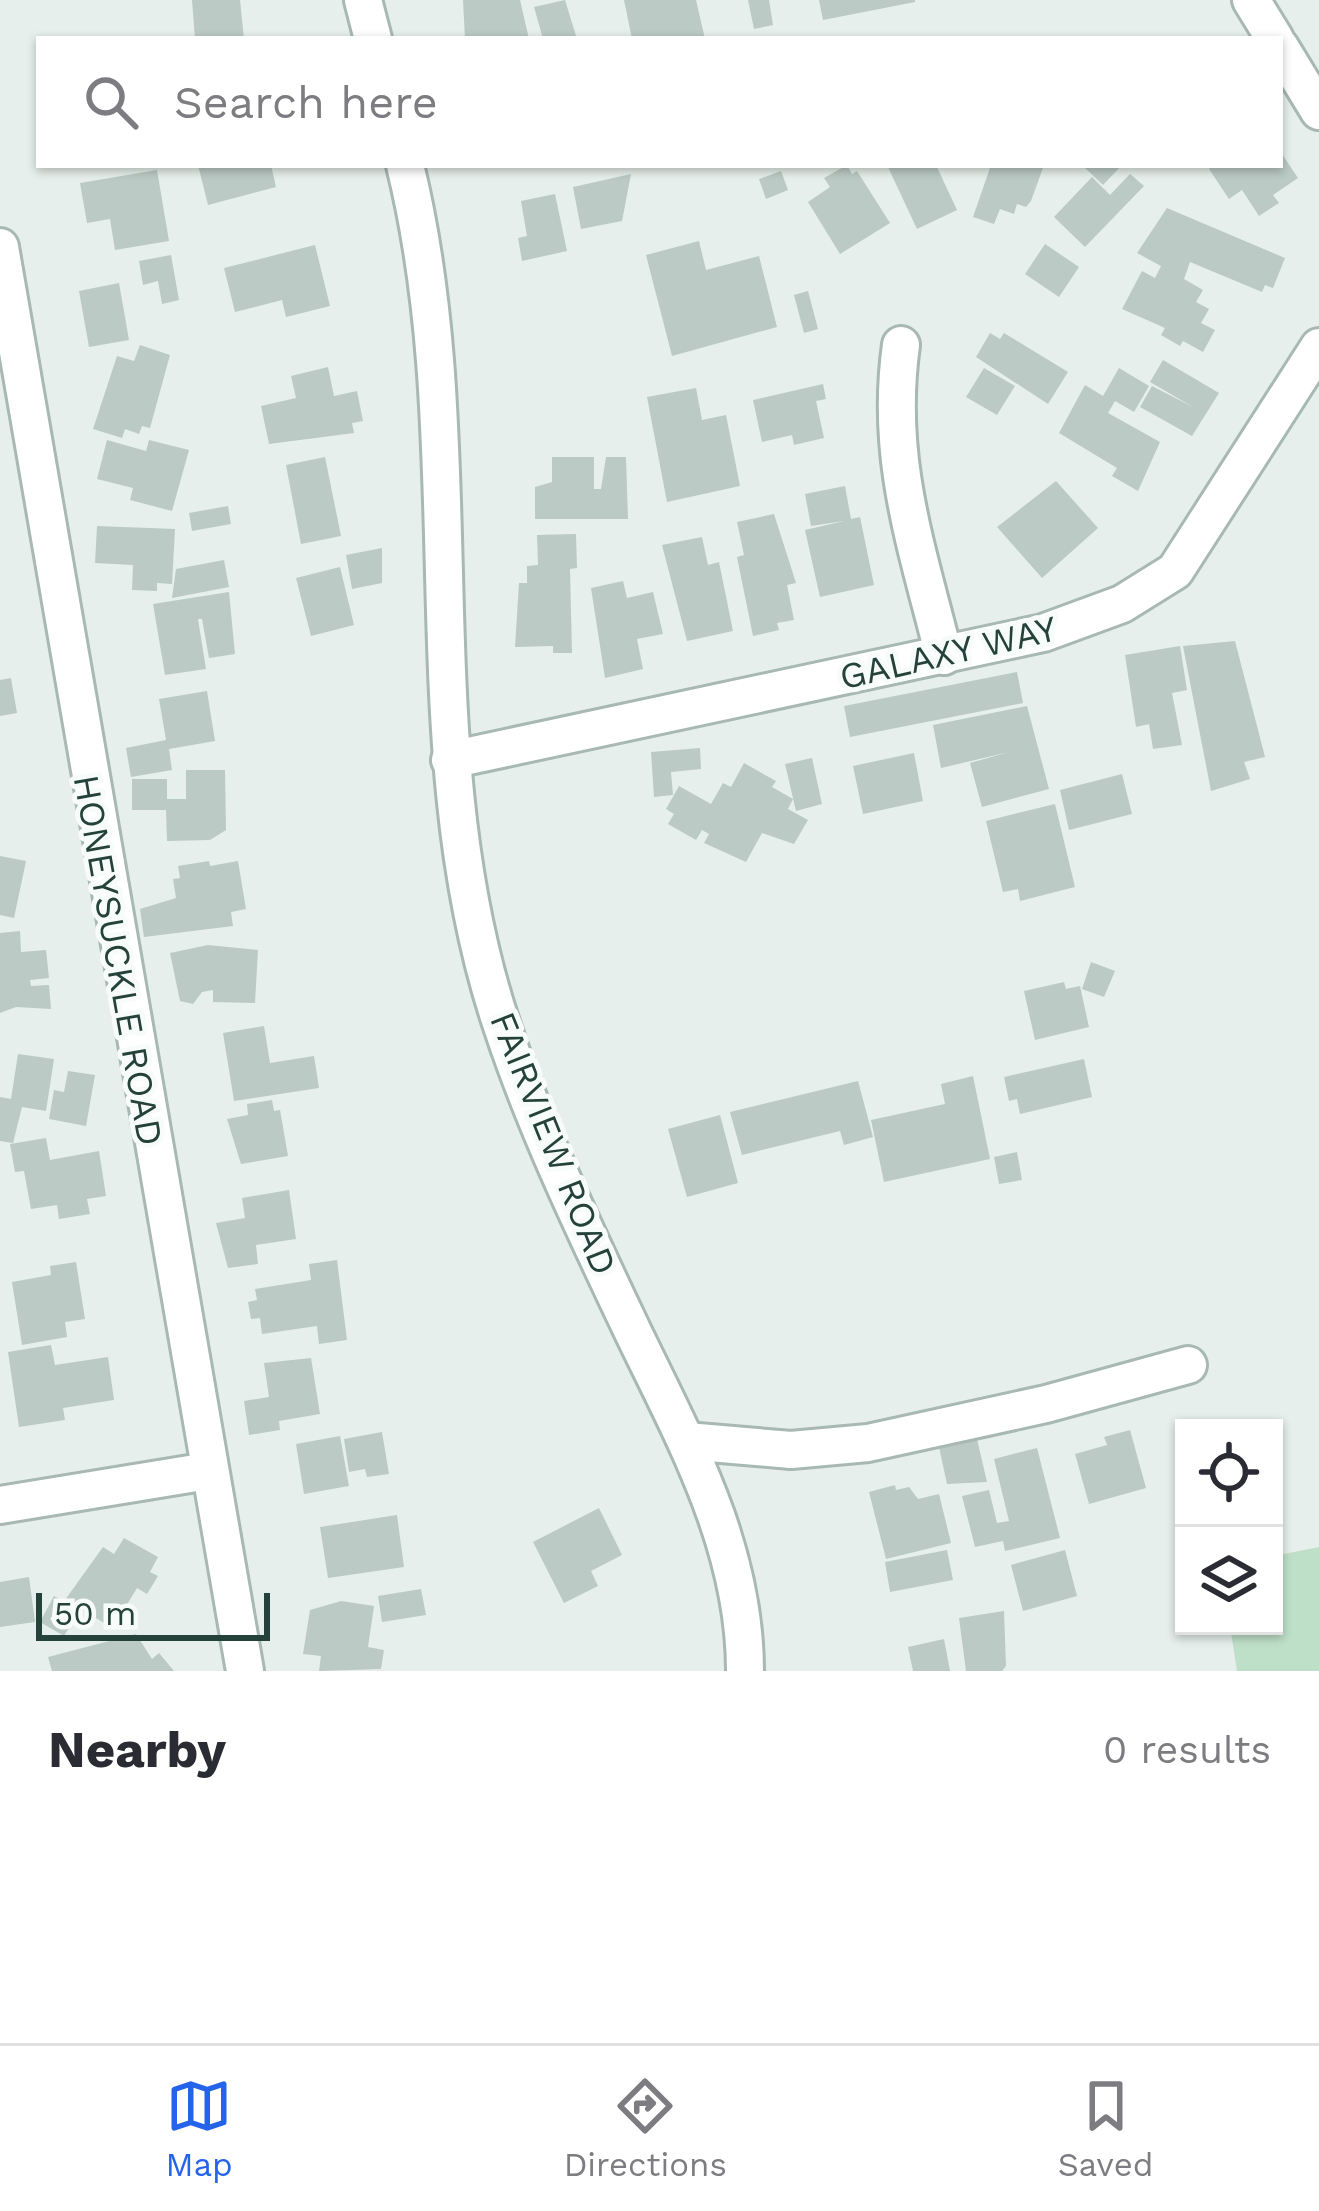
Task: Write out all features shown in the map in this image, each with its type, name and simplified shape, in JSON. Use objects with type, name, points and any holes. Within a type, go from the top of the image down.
[{"type":"street","points":[[363,0],[373,36]]},
{"type":"street","points":[[1251,0],[1273,36]]},
{"type":"street","points":[[1283,52],[1319,111]]},
{"type":"street","name":"FAIRVIEW ROAD","points":[[406,168],[428,278],[449,760],[471,904],[502,1027],[725,1531],[745,1628],[745,1671]]},
{"type":"street","name":"HONEYSUCKLE ROAD","points":[[0,247],[245,1671]]},
{"type":"street","points":[[901,345],[895,392],[897,468],[944,656]]},
{"type":"street","name":"GALAXY WAY","points":[[449,760],[1042,634],[1123,604],[1175,571],[1319,347]]},
{"type":"street","points":[[686,1441],[791,1450],[868,1443],[1046,1404],[1188,1364]]},
{"type":"street","points":[[0,1505],[208,1471]]},
{"type":"green space","points":[[1319,1547],[1319,1671],[1237,1671],[1231,1635],[1283,1635],[1283,1554]]},
{"type":"building","points":[[192,0],[240,0],[244,36],[195,36]]},
{"type":"building","points":[[463,0],[520,0],[528,36],[465,36]]},
{"type":"building","points":[[565,0],[576,36],[542,36],[534,7]]},
{"type":"building","points":[[624,0],[696,0],[704,36],[631,36]]},
{"type":"building","points":[[748,0],[769,0],[773,25],[754,29]]},
{"type":"building","points":[[819,0],[915,0],[915,2],[823,20]]},
{"type":"building","points":[[1283,156],[1298,178],[1273,195],[1279,203],[1259,216],[1242,190],[1229,199],[1209,169],[1283,168]]},
{"type":"building","points":[[199,168],[272,168],[276,187],[208,205]]},
{"type":"building","points":[[842,168],[852,174],[857,171],[890,223],[840,254],[808,202],[830,187],[824,178]]},
{"type":"building","points":[[888,168],[937,168],[957,210],[917,229]]},
{"type":"building","points":[[990,168],[1043,168],[1026,207],[1017,204],[1014,214],[1000,209],[994,224],[973,217]]},
{"type":"building","points":[[1085,168],[1119,168],[1103,185]]},
{"type":"building","points":[[157,170],[169,241],[115,250],[110,219],[87,223],[80,183]]},
{"type":"building","points":[[781,171],[788,190],[766,199],[759,179]]},
{"type":"building","points":[[631,174],[622,221],[581,229],[573,187]]},
{"type":"building","points":[[1130,174],[1144,186],[1085,247],[1054,217],[1092,177],[1110,195]]},
{"type":"building","points":[[555,194],[567,251],[522,261],[518,238],[527,236],[521,201]]},
{"type":"building","points":[[1167,208],[1285,258],[1273,288],[1265,285],[1262,292],[1190,262],[1184,279],[1203,290],[1196,302],[1209,309],[1201,323],[1215,330],[1203,352],[1183,341],[1180,346],[1161,335],[1165,328],[1122,309],[1142,271],[1155,278],[1161,266],[1137,253]]},
{"type":"building","points":[[699,241],[706,270],[759,256],[777,327],[672,356],[646,255]]},
{"type":"building","points":[[1045,244],[1079,267],[1059,297],[1025,274]]},
{"type":"building","points":[[315,245],[330,306],[286,317],[282,300],[235,312],[224,268]]},
{"type":"building","points":[[171,255],[179,300],[162,304],[158,281],[143,285],[139,261]]},
{"type":"building","points":[[119,283],[129,340],[89,347],[79,291]]},
{"type":"building","points":[[808,291],[818,329],[804,333],[794,295]]},
{"type":"building","points":[[990,333],[1000,339],[1004,333],[1068,372],[1048,404],[976,357]]},
{"type":"building","points":[[140,345],[170,355],[150,428],[142,426],[139,434],[125,429],[122,438],[93,429],[117,356],[134,361]]},
{"type":"building","points":[[1163,360],[1219,393],[1192,436],[1140,407],[1152,386],[1193,407],[1150,382]]},
{"type":"building","points":[[328,367],[334,396],[357,391],[363,421],[352,423],[354,433],[269,444],[261,406],[296,398],[291,376]]},
{"type":"building","points":[[984,368],[1015,386],[997,415],[966,397]]},
{"type":"building","points":[[1119,368],[1149,386],[1134,412],[1115,401],[1108,413],[1160,442],[1138,491],[1112,476],[1117,468],[1059,433],[1085,385],[1103,396]]},
{"type":"building","points":[[823,384],[826,399],[816,401],[824,438],[794,445],[792,435],[762,442],[753,400]]},
{"type":"building","points":[[696,388],[702,420],[726,415],[740,486],[667,502],[647,397]]},
{"type":"building","points":[[107,440],[146,451],[149,440],[189,450],[172,511],[130,500],[133,488],[97,479]]},
{"type":"building","points":[[325,457],[341,536],[301,544],[286,465]]},
{"type":"building","points":[[552,457],[594,457],[594,489],[601,489],[606,457],[626,457],[628,519],[535,519],[535,487],[552,482]]},
{"type":"building","points":[[1056,481],[1098,528],[1042,578],[997,527]]},
{"type":"building","points":[[845,486],[851,519],[860,517],[874,585],[820,597],[805,530],[844,521],[811,526],[805,494]]},
{"type":"building","points":[[228,506],[231,524],[192,531],[189,513]]},
{"type":"building","points":[[774,514],[796,583],[787,585],[794,620],[777,623],[779,630],[753,636],[737,557],[744,555],[737,522]]},
{"type":"building","points":[[97,526],[175,529],[172,584],[157,583],[157,591],[132,590],[133,565],[95,563]]},
{"type":"building","points":[[576,534],[577,568],[570,569],[572,653],[553,653],[553,646],[515,647],[519,583],[527,583],[527,566],[538,565],[537,535]]},
{"type":"building","points":[[702,537],[708,565],[719,562],[733,631],[687,641],[662,545]]},
{"type":"building","points":[[382,548],[382,583],[352,589],[346,555]]},
{"type":"building","points":[[224,560],[229,587],[172,598],[176,569]]},
{"type":"building","points":[[340,567],[354,625],[311,636],[296,578]]},
{"type":"building","points":[[623,581],[627,598],[653,592],[663,634],[637,639],[643,669],[605,678],[591,588]]},
{"type":"building","points":[[229,592],[235,654],[209,658],[202,619],[198,619],[206,669],[165,675],[153,604]]},
{"type":"building","points":[[1235,641],[1265,757],[1244,762],[1250,779],[1211,791],[1183,646]]},
{"type":"building","points":[[1180,646],[1187,690],[1172,693],[1182,745],[1153,749],[1149,724],[1136,727],[1125,655]]},
{"type":"building","points":[[1017,672],[1023,703],[850,737],[844,706]]},
{"type":"building","points":[[11,678],[17,713],[0,716],[0,680]]},
{"type":"building","points":[[207,691],[215,741],[169,749],[172,770],[131,777],[126,748],[166,740],[159,699]]},
{"type":"building","points":[[1027,706],[1049,789],[982,807],[970,763],[1009,752],[941,768],[933,725]]},
{"type":"building","points":[[700,748],[701,769],[671,772],[673,795],[654,797],[651,752]]},
{"type":"building","points":[[914,753],[923,801],[863,814],[853,766]]},
{"type":"building","points":[[812,758],[822,804],[796,811],[785,764]]},
{"type":"building","points":[[744,763],[776,781],[772,787],[793,799],[788,809],[808,820],[794,844],[762,833],[746,862],[704,843],[709,834],[702,830],[696,840],[668,824],[674,814],[666,809],[679,786],[711,804],[723,783],[731,787]]},
{"type":"building","points":[[186,770],[225,770],[226,830],[210,840],[167,841],[166,810],[132,810],[132,779],[167,779],[167,799],[186,799]]},
{"type":"building","points":[[1122,774],[1132,814],[1069,830],[1060,790]]},
{"type":"building","points":[[1055,804],[1075,887],[1020,901],[1018,889],[1003,892],[986,821]]},
{"type":"building","points":[[0,856],[26,861],[14,918],[0,915]]},
{"type":"building","points":[[209,861],[210,866],[238,861],[246,909],[231,912],[233,926],[144,937],[140,909],[176,898],[173,879],[180,878],[178,866]]},
{"type":"building","points":[[20,931],[21,952],[46,950],[49,978],[30,980],[31,986],[49,985],[51,1009],[16,1007],[0,1013],[0,933]]},
{"type":"building","points":[[208,945],[258,950],[255,1003],[213,1002],[213,990],[202,992],[193,1004],[180,1001],[170,953]]},
{"type":"building","points":[[1091,962],[1115,971],[1104,997],[1082,989]]},
{"type":"building","points":[[1064,982],[1066,989],[1080,986],[1089,1027],[1035,1040],[1024,991]]},
{"type":"building","points":[[264,1026],[270,1063],[314,1056],[319,1088],[234,1101],[223,1033]]},
{"type":"building","points":[[18,1054],[54,1059],[46,1111],[22,1107],[13,1143],[0,1141],[0,1097],[11,1099]]},
{"type":"building","points":[[1084,1059],[1092,1097],[1020,1114],[1017,1099],[1009,1101],[1004,1077]]},
{"type":"building","points":[[68,1071],[95,1075],[86,1126],[49,1119],[54,1090],[64,1092]]},
{"type":"building","points":[[973,1076],[990,1159],[884,1182],[871,1120],[945,1104],[941,1084]]},
{"type":"building","points":[[858,1081],[873,1137],[844,1145],[840,1131],[742,1155],[730,1112]]},
{"type":"building","points":[[272,1100],[274,1111],[280,1110],[288,1156],[241,1164],[227,1119],[248,1115],[247,1104]]},
{"type":"building","points":[[720,1115],[738,1183],[687,1197],[668,1129]]},
{"type":"building","points":[[46,1138],[50,1160],[99,1151],[106,1196],[87,1199],[90,1214],[59,1219],[57,1205],[31,1209],[24,1171],[15,1172],[10,1144]]},
{"type":"building","points":[[1017,1152],[1022,1180],[999,1184],[994,1157]]},
{"type":"building","points":[[289,1190],[296,1239],[256,1245],[258,1264],[228,1268],[216,1223],[245,1218],[242,1198]]},
{"type":"building","points":[[337,1260],[347,1340],[319,1344],[317,1326],[262,1334],[260,1318],[251,1319],[248,1302],[257,1300],[255,1289],[311,1280],[309,1264]]},
{"type":"building","points":[[76,1262],[85,1319],[65,1322],[67,1337],[22,1345],[12,1282],[51,1275],[50,1266]]},
{"type":"building","points":[[51,1345],[55,1365],[108,1357],[114,1400],[63,1408],[65,1420],[19,1427],[8,1352]]},
{"type":"building","points":[[311,1358],[320,1414],[279,1421],[280,1430],[249,1435],[244,1401],[269,1397],[264,1363]]},
{"type":"building","points":[[1130,1430],[1146,1488],[1089,1504],[1075,1454],[1107,1445],[1104,1437]]},
{"type":"building","points":[[382,1432],[389,1474],[367,1477],[365,1469],[349,1472],[344,1439]]},
{"type":"building","points":[[340,1436],[349,1486],[304,1494],[296,1444]]},
{"type":"building","points":[[977,1439],[987,1482],[947,1484],[939,1447]]},
{"type":"building","points":[[1037,1448],[1060,1538],[1005,1551],[1003,1541],[975,1547],[962,1496],[989,1490],[997,1523],[1009,1521],[994,1459]]},
{"type":"building","points":[[895,1485],[896,1490],[909,1487],[918,1499],[939,1494],[951,1543],[886,1559],[869,1492]]},
{"type":"building","points":[[599,1508],[622,1555],[591,1571],[598,1586],[564,1603],[533,1542]]},
{"type":"building","points":[[397,1515],[404,1567],[328,1578],[320,1527]]},
{"type":"building","points":[[124,1538],[158,1557],[150,1572],[158,1576],[147,1594],[137,1588],[113,1628],[65,1600],[103,1547],[114,1554]]},
{"type":"building","points":[[947,1550],[953,1580],[890,1592],[885,1562]]},
{"type":"building","points":[[1065,1550],[1077,1596],[1023,1611],[1011,1565]]},
{"type":"building","points":[[29,1577],[35,1622],[0,1627],[0,1582]]},
{"type":"building","points":[[421,1589],[426,1615],[382,1622],[378,1596]]},
{"type":"building","points":[[54,1596],[72,1607],[68,1615],[74,1619],[64,1636],[40,1622]]},
{"type":"building","points":[[341,1601],[374,1606],[368,1647],[384,1650],[381,1669],[319,1671],[321,1656],[303,1654],[310,1610]]},
{"type":"building","points":[[1004,1611],[1006,1666],[1002,1671],[966,1671],[959,1618]]},
{"type":"building","points":[[136,1634],[152,1659],[159,1653],[174,1671],[52,1671],[48,1657]]},
{"type":"building","points":[[944,1639],[950,1671],[913,1671],[908,1647]]}]
